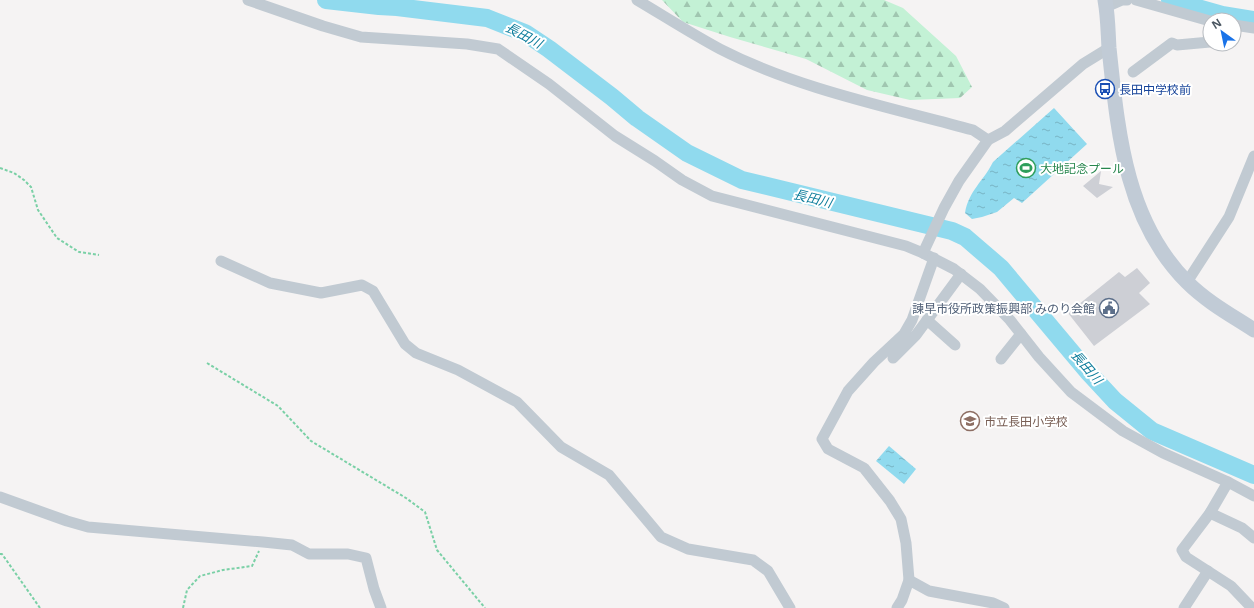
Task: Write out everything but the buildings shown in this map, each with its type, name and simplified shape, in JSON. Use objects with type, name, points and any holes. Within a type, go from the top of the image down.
[{"type":"main road","points":[[1105,4],[1120,135],[1128,175],[1139,210],[1160,249],[1187,282],[1210,302],[1254,330]]},
{"type":"street","points":[[248,0],[322,26],[361,37],[467,44],[498,49],[549,84],[615,136],[682,180],[712,196],[906,246],[925,249],[934,258],[954,269],[980,289],[1010,320],[1039,357],[1072,392],[1122,431],[1163,453],[1228,482],[1254,496]]},
{"type":"street","points":[[637,0],[720,49],[762,67],[798,81],[836,93],[973,130],[988,140]]},
{"type":"street","points":[[1105,4],[1127,0]]},
{"type":"street","points":[[1136,0],[1202,19]]},
{"type":"street","points":[[1242,26],[1254,28]]},
{"type":"street","points":[[1133,72],[1172,43],[1176,45],[1202,43]]},
{"type":"street","points":[[925,249],[944,208],[959,181],[988,140],[1005,131],[1083,64],[1110,48]]},
{"type":"street","points":[[1187,282],[1229,217],[1254,156]]},
{"type":"street","points":[[896,608],[902,600],[909,580],[906,543],[901,519],[890,501],[864,468],[828,448],[822,439],[848,391],[874,362],[904,334],[912,320],[934,258]]},
{"type":"street","points":[[221,261],[270,283],[321,293],[362,285],[373,291],[405,344],[416,353],[458,370],[517,402],[561,447],[609,475],[661,537],[688,549],[753,560],[768,571],[790,608]]},
{"type":"street","points":[[893,358],[916,335],[961,274]]},
{"type":"street","points":[[927,320],[955,345]]},
{"type":"street","points":[[1001,359],[1020,334]]},
{"type":"street","points":[[1228,482],[1210,513],[1182,550],[1186,557],[1231,586],[1252,608]]},
{"type":"street","points":[[0,497],[88,527],[292,545],[309,554],[348,554],[366,558],[374,589],[381,608]]},
{"type":"street","points":[[1210,513],[1242,528],[1254,538]]},
{"type":"street","points":[[1184,608],[1208,570]]},
{"type":"street","points":[[909,580],[929,591],[993,603],[1004,608]]},
{"type":"path","points":[[0,168],[14,173],[31,187],[38,210],[57,238],[79,252],[99,255]]},
{"type":"path","points":[[206,363],[278,406],[311,441],[406,498],[425,512],[437,550],[485,608]]},
{"type":"path","points":[[183,608],[187,590],[200,576],[223,570],[252,566],[263,542]]},
{"type":"path","points":[[0,554],[2,554],[40,608]]},
{"type":"green space","points":[[662,0],[884,0],[903,8],[956,56],[972,87],[960,98],[910,100],[867,90],[806,59],[683,22]]},
{"type":"water","name":"大地記念プール","points":[[1054,108],[1087,144],[1022,203],[1014,198],[997,212],[972,219],[965,213],[967,205],[973,192],[993,162]]},
{"type":"water","points":[[889,446],[916,469],[904,484],[876,461]]},
{"type":"waterway","name":"長田川","points":[[326,0],[487,18],[525,33],[549,49],[637,118],[687,153],[742,180],[952,231],[965,237],[1001,268],[1089,373],[1115,401],[1152,431],[1254,475]]},
{"type":"waterway","points":[[1170,0],[1222,15],[1254,20]]},
{"type":"place","name":"長田中学校前","points":[[1105,89]]},
{"type":"place","name":"大地記念プール","points":[[1026,168]]},
{"type":"place","name":"諫早市役所政策振興部 みのり会館","points":[[1109,308]]},
{"type":"place","name":"市立長田小学校","points":[[970,421]]}]
